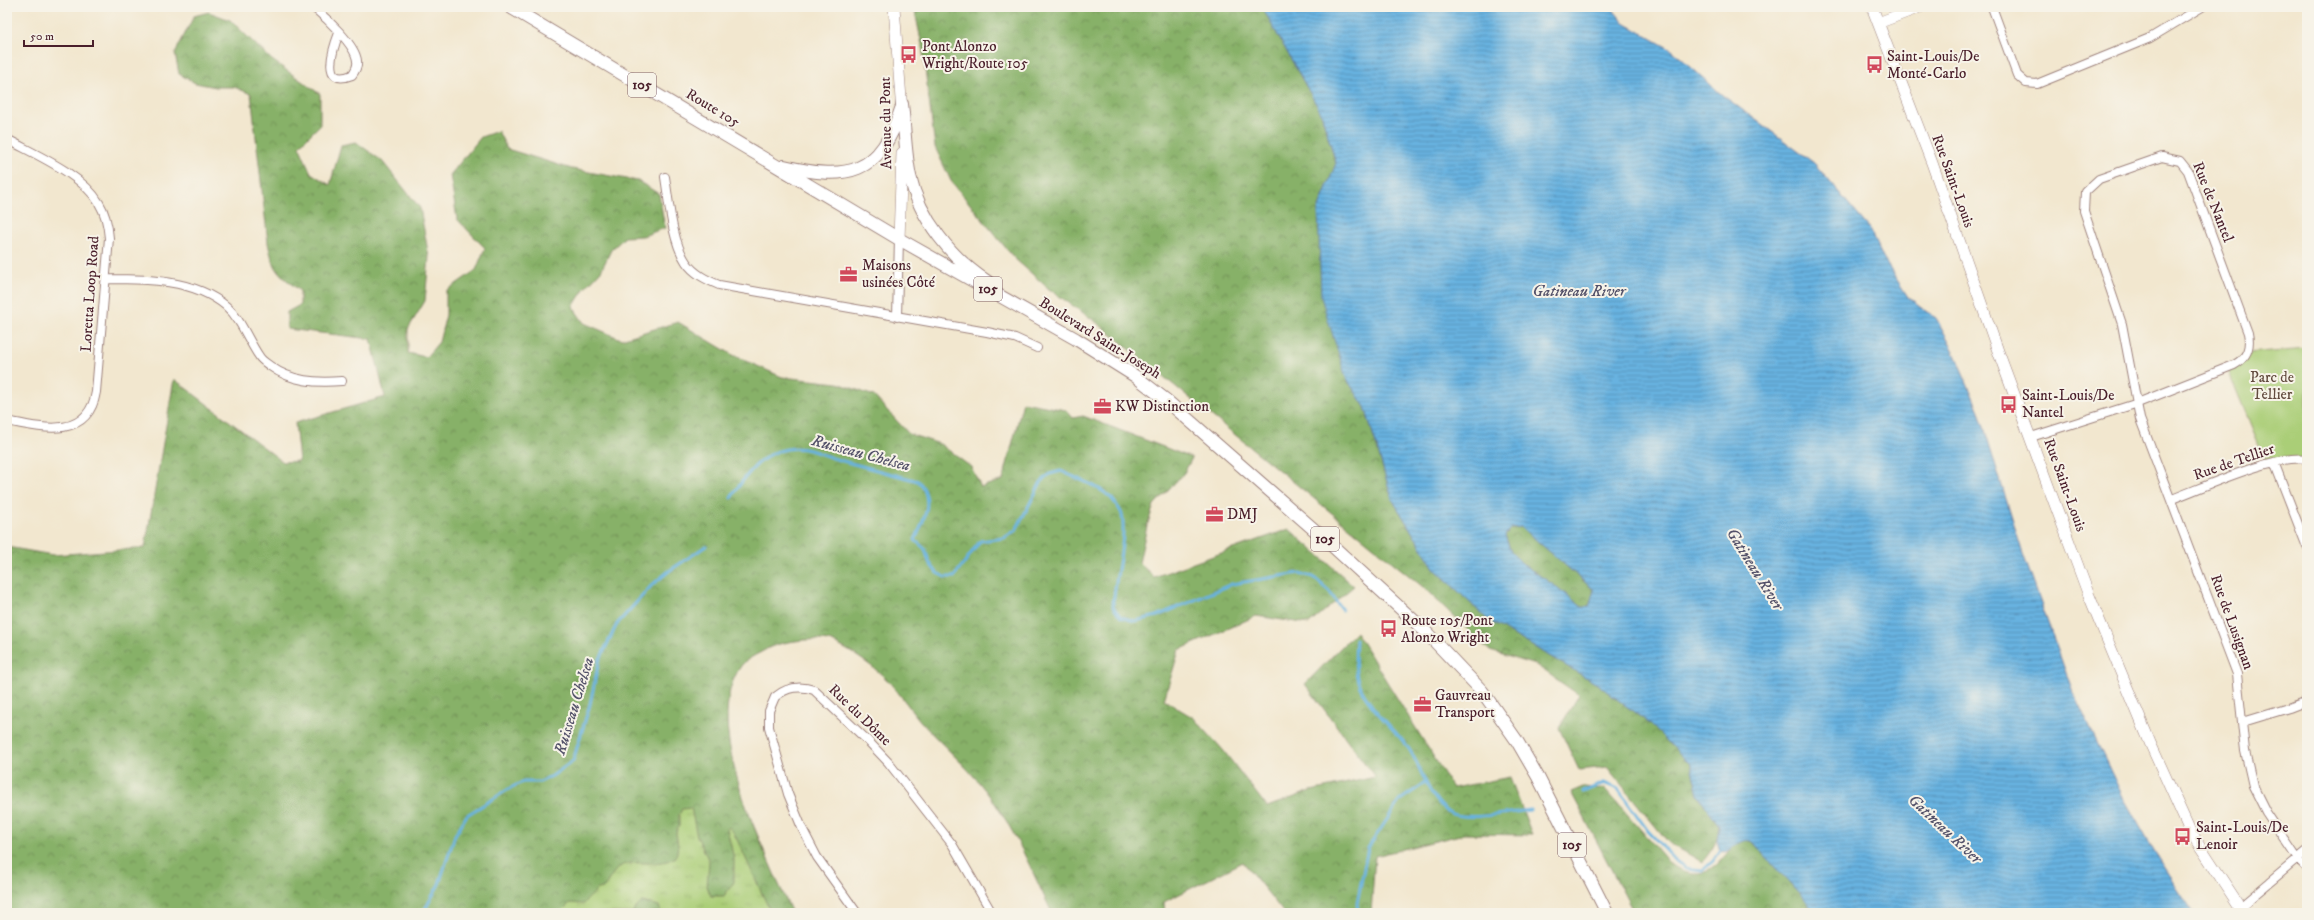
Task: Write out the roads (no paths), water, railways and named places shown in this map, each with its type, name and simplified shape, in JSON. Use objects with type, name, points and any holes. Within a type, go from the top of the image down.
[{"type":"main road","name":"Route 105","points":[[510,7],[899,239]]},
{"type":"main road","name":"Avenue du Pont","points":[[894,7],[902,104],[899,239]]},
{"type":"main road","name":"Rue Saint-Louis","points":[[1872,7],[1932,163],[1998,351],[2088,592],[2151,745],[2190,831],[2242,910]]},
{"type":"main road","points":[[1878,22],[1920,7]]},
{"type":"main road","points":[[773,163],[827,174],[852,170],[877,155],[887,145],[894,132],[902,104]]},
{"type":"main road","points":[[902,104],[910,177],[915,194],[930,224],[958,256],[983,278],[1076,339]]},
{"type":"main road","name":"Boulevard Saint-Joseph","points":[[899,239],[1076,339],[1135,376],[1166,400],[1326,540],[1424,630],[1466,672],[1499,713],[1521,747],[1607,913]]},
{"type":"street","points":[[313,7],[330,21],[353,51],[358,61],[355,71],[348,77],[342,77],[334,73],[330,65],[339,33]]},
{"type":"street","points":[[1992,7],[2017,75],[2031,84],[2037,84],[2150,38],[2202,7]]},
{"type":"street","name":"Loretta Loop Road","points":[[7,139],[75,178],[94,194],[100,204],[108,226],[109,251],[96,392],[90,412],[77,423],[58,428],[7,421]]},
{"type":"street","name":"Rue de Nantel","points":[[2031,437],[2135,404],[2241,362],[2249,347],[2248,334],[2188,171],[2180,160],[2169,157],[2156,158],[2099,179],[2088,187],[2083,197],[2084,211],[2122,324],[2135,404]]},
{"type":"street","points":[[664,177],[673,224],[681,252],[686,262],[703,278],[719,285],[738,290],[1015,338],[1037,348]]},
{"type":"street","points":[[897,317],[899,239]]},
{"type":"street","points":[[107,279],[147,279],[198,289],[226,306],[242,327],[260,358],[283,376],[318,382],[342,381]]},
{"type":"street","name":"Rue de Lusignan","points":[[2135,404],[2237,674],[2245,751],[2253,786],[2266,812],[2297,858],[2307,868]]},
{"type":"street","name":"Rue de Tellier","points":[[2172,499],[2274,462],[2294,458],[2307,459]]},
{"type":"street","points":[[2274,462],[2307,547]]},
{"type":"street","name":"Rue du Dôme","points":[[858,913],[817,856],[802,828],[788,794],[768,718],[775,697],[789,688],[801,687],[814,690],[878,751],[943,831],[992,913]]},
{"type":"street","points":[[2243,722],[2307,701]]},
{"type":"street","points":[[2242,910],[2297,858],[2307,851]]},
{"type":"water","name":"Gatineau River","points":[[1262,7],[1611,7],[1624,23],[1672,50],[1721,94],[1814,163],[1869,228],[1883,258],[1908,297],[1936,318],[1951,345],[1979,411],[2022,551],[2073,692],[2123,797],[2159,860],[2194,913],[1817,913],[1753,842],[1743,841],[1727,851],[1720,851],[1717,841],[1719,825],[1698,795],[1691,765],[1650,724],[1597,684],[1488,620],[1434,568],[1392,499],[1365,407],[1346,378],[1321,297],[1318,210],[1336,163],[1321,113]],"holes":[[[1521,527],[1594,590],[1589,607],[1582,607],[1558,588],[1524,565],[1511,552],[1505,535],[1512,528]]]},
{"type":"waterway","name":"Ruisseau Chelsea","points":[[731,498],[745,477],[763,460],[773,454],[796,448],[810,450],[839,460],[918,481],[923,488],[927,502],[922,525],[915,540],[925,549],[929,562],[937,573],[945,577],[954,577],[980,541],[1004,538],[1016,530],[1041,482],[1050,474],[1061,471],[1088,483],[1108,495],[1118,507],[1122,515],[1122,547],[1113,607],[1121,617],[1135,621],[1157,616],[1232,584],[1299,573],[1313,577],[1329,591],[1342,610]]},
{"type":"waterway","name":"Ruisseau Chelsea","points":[[423,913],[439,884],[455,835],[467,815],[512,787],[523,782],[540,782],[552,776],[573,761],[590,704],[599,661],[617,624],[652,585],[669,571],[706,546]]},
{"type":"waterway","name":"Ruisseau Chelsea","points":[[1356,639],[1355,658],[1360,687],[1377,712],[1409,749],[1430,790],[1440,805],[1447,811],[1464,816],[1488,816],[1531,810]]},
{"type":"waterway","points":[[1358,913],[1357,903],[1368,848],[1400,800],[1425,783]]},
{"type":"waterway","name":"Ruisseau Chelsea","points":[[1583,792],[1604,783],[1618,789],[1648,831],[1677,862],[1686,868],[1703,870],[1713,861],[1722,848]]},
{"type":"place","name":"Pont Alonzo Wright/Route 105","points":[[909,55]]},
{"type":"place","name":"Saint-Louis/De Monté-Carlo","points":[[1874,65]]},
{"type":"place","name":"Maisons usinées Côté","points":[[849,274]]},
{"type":"place","name":"Saint-Louis/De Nantel","points":[[2009,404]]},
{"type":"place","name":"KW Distinction","points":[[1102,406]]},
{"type":"place","name":"DMJ","points":[[1214,514]]},
{"type":"place","name":"Route 105/Pont Alonzo Wright","points":[[1388,629]]},
{"type":"place","name":"Gauvreau Transport","points":[[1422,704]]},
{"type":"place","name":"Saint-Louis/De Lenoir","points":[[2183,836]]},
{"type":"park label","name":"Parc de Tellier","points":[[2272,386]]}]
